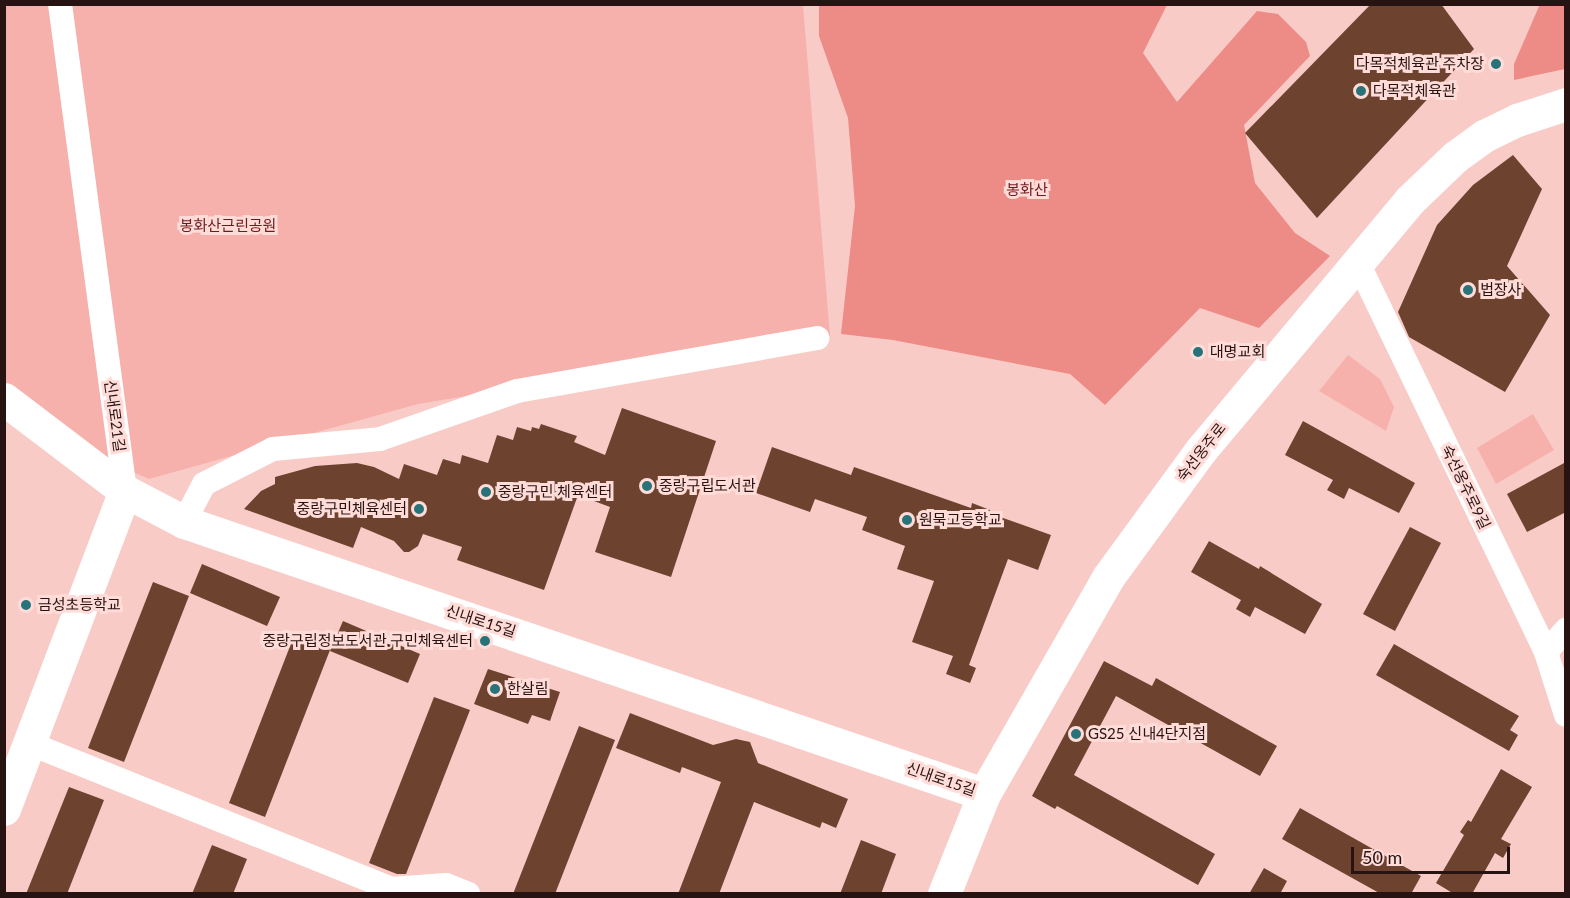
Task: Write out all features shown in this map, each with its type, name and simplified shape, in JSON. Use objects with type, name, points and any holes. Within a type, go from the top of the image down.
[{"type":"street","name":"신내로21길","points":[[4,809],[31,744],[125,491],[60,4]]},
{"type":"street","name":"숙선옹주로","points":[[944,894],[984,794],[1109,576],[1202,450],[1410,200],[1455,157],[1484,136],[1509,124],[1566,104]]},
{"type":"street","name":"숙선옹주로9길","points":[[1358,263],[1546,652],[1566,715]]},
{"type":"street","points":[[184,522],[204,484],[273,449],[380,439],[517,391],[817,338]]},
{"type":"street","name":"신내로15길","points":[[4,399],[125,491],[184,522],[984,794]]},
{"type":"street","points":[[1546,652],[1566,630]]},
{"type":"street","points":[[31,744],[391,888],[452,891]]},
{"type":"green space","points":[[1540,4],[1565,5],[1565,69],[1514,80],[1514,64]]},
{"type":"green space","name":"봉화산근린공원","points":[[4,5],[803,5],[830,336],[418,404],[149,479],[114,464],[5,390]]},
{"type":"green space","name":"봉화산","points":[[819,5],[1167,5],[1143,53],[1177,102],[1257,11],[1278,14],[1306,42],[1310,56],[1244,125],[1255,183],[1295,233],[1330,256],[1259,328],[1200,308],[1105,405],[1070,374],[893,340],[841,334],[855,206],[848,118],[819,36]]},
{"type":"green space","points":[[1348,355],[1380,379],[1394,407],[1386,431],[1319,391]]},
{"type":"green space","points":[[1533,414],[1554,450],[1496,484],[1477,448]]},
{"type":"building","name":"다목적체육관","points":[[1371,4],[1441,4],[1474,49],[1317,218],[1245,133]]},
{"type":"building","name":"법장사","points":[[1513,155],[1542,189],[1507,266],[1550,315],[1505,392],[1409,337],[1398,312],[1437,225],[1473,185]]},
{"type":"building","points":[[622,408],[716,441],[671,577],[595,552],[610,507],[578,495],[544,590],[457,560],[462,547],[423,534],[418,546],[409,552],[404,552],[394,541],[361,527],[353,548],[244,509],[261,491],[275,484],[275,477],[315,466],[357,463],[374,467],[399,479],[404,464],[437,475],[443,459],[460,464],[462,455],[488,463],[497,435],[513,440],[517,427],[531,431],[532,427],[539,429],[541,424],[577,436],[574,442],[605,455]]},
{"type":"building","points":[[1303,421],[1415,483],[1399,513],[1349,488],[1344,499],[1327,490],[1333,480],[1285,455]]},
{"type":"building","points":[[772,447],[851,475],[854,467],[971,508],[972,503],[990,510],[989,513],[1051,535],[1038,570],[1008,559],[969,665],[976,668],[970,683],[946,674],[953,656],[912,642],[934,581],[897,569],[905,546],[862,530],[867,517],[815,499],[810,512],[756,493]]},
{"type":"building","points":[[1566,462],[1566,512],[1527,532],[1507,494]]},
{"type":"building","points":[[1410,527],[1441,543],[1395,631],[1363,614]]},
{"type":"building","points":[[1209,541],[1259,569],[1260,566],[1322,604],[1305,634],[1255,607],[1250,617],[1236,609],[1241,600],[1191,572]]},
{"type":"building","points":[[202,564],[280,597],[267,626],[190,593]]},
{"type":"building","points":[[153,582],[189,596],[124,762],[88,748]]},
{"type":"building","points":[[343,621],[420,654],[408,683],[330,651]]},
{"type":"building","points":[[294,636],[330,650],[265,817],[229,803]]},
{"type":"building","points":[[1394,644],[1519,716],[1510,730],[1518,735],[1509,751],[1376,675]]},
{"type":"building","points":[[1104,661],[1152,686],[1156,678],[1277,746],[1260,776],[1116,696],[1074,775],[1215,854],[1198,885],[1057,806],[1055,809],[1032,796]]},
{"type":"building","points":[[488,669],[560,692],[550,721],[532,715],[528,724],[474,704]]},
{"type":"building","points":[[434,697],[470,710],[406,874],[397,874],[369,863]]},
{"type":"building","points":[[630,713],[713,745],[736,739],[750,742],[758,763],[848,799],[836,828],[822,822],[820,828],[754,802],[719,894],[678,894],[721,782],[682,767],[680,773],[616,748]]},
{"type":"building","points":[[579,726],[615,740],[555,894],[513,894]]},
{"type":"building","points":[[1501,769],[1532,787],[1501,839],[1511,844],[1503,858],[1495,853],[1472,894],[1454,894],[1436,883],[1464,835],[1460,832],[1468,820],[1471,822]]},
{"type":"building","points":[[69,787],[104,800],[67,894],[26,894]]},
{"type":"building","points":[[1300,808],[1421,876],[1411,894],[1381,894],[1282,839]]},
{"type":"building","points":[[861,840],[896,854],[881,894],[840,894]]},
{"type":"building","points":[[212,845],[247,859],[233,894],[192,894]]},
{"type":"building","points":[[1264,868],[1287,881],[1280,894],[1249,894]]},
{"type":"place","name":"다목적체육관 주차장","points":[[1496,64]]},
{"type":"place","name":"다목적체육관","points":[[1361,91]]},
{"type":"place","name":"법장사","points":[[1468,290]]},
{"type":"place","name":"대명교회","points":[[1198,352]]},
{"type":"place","name":"중랑구립도서관","points":[[647,486]]},
{"type":"place","name":"중랑구민 체육센터","points":[[486,492]]},
{"type":"place","name":"중랑구민체육센터","points":[[419,509]]},
{"type":"place","name":"원묵고등학교","points":[[907,520]]},
{"type":"place","name":"금성초등학교","points":[[26,605]]},
{"type":"place","name":"중랑구립정보도서관.구민체육센터","points":[[485,641]]},
{"type":"place","name":"한살림","points":[[495,689]]},
{"type":"place","name":"GS25 신내4단지점","points":[[1076,734]]}]
